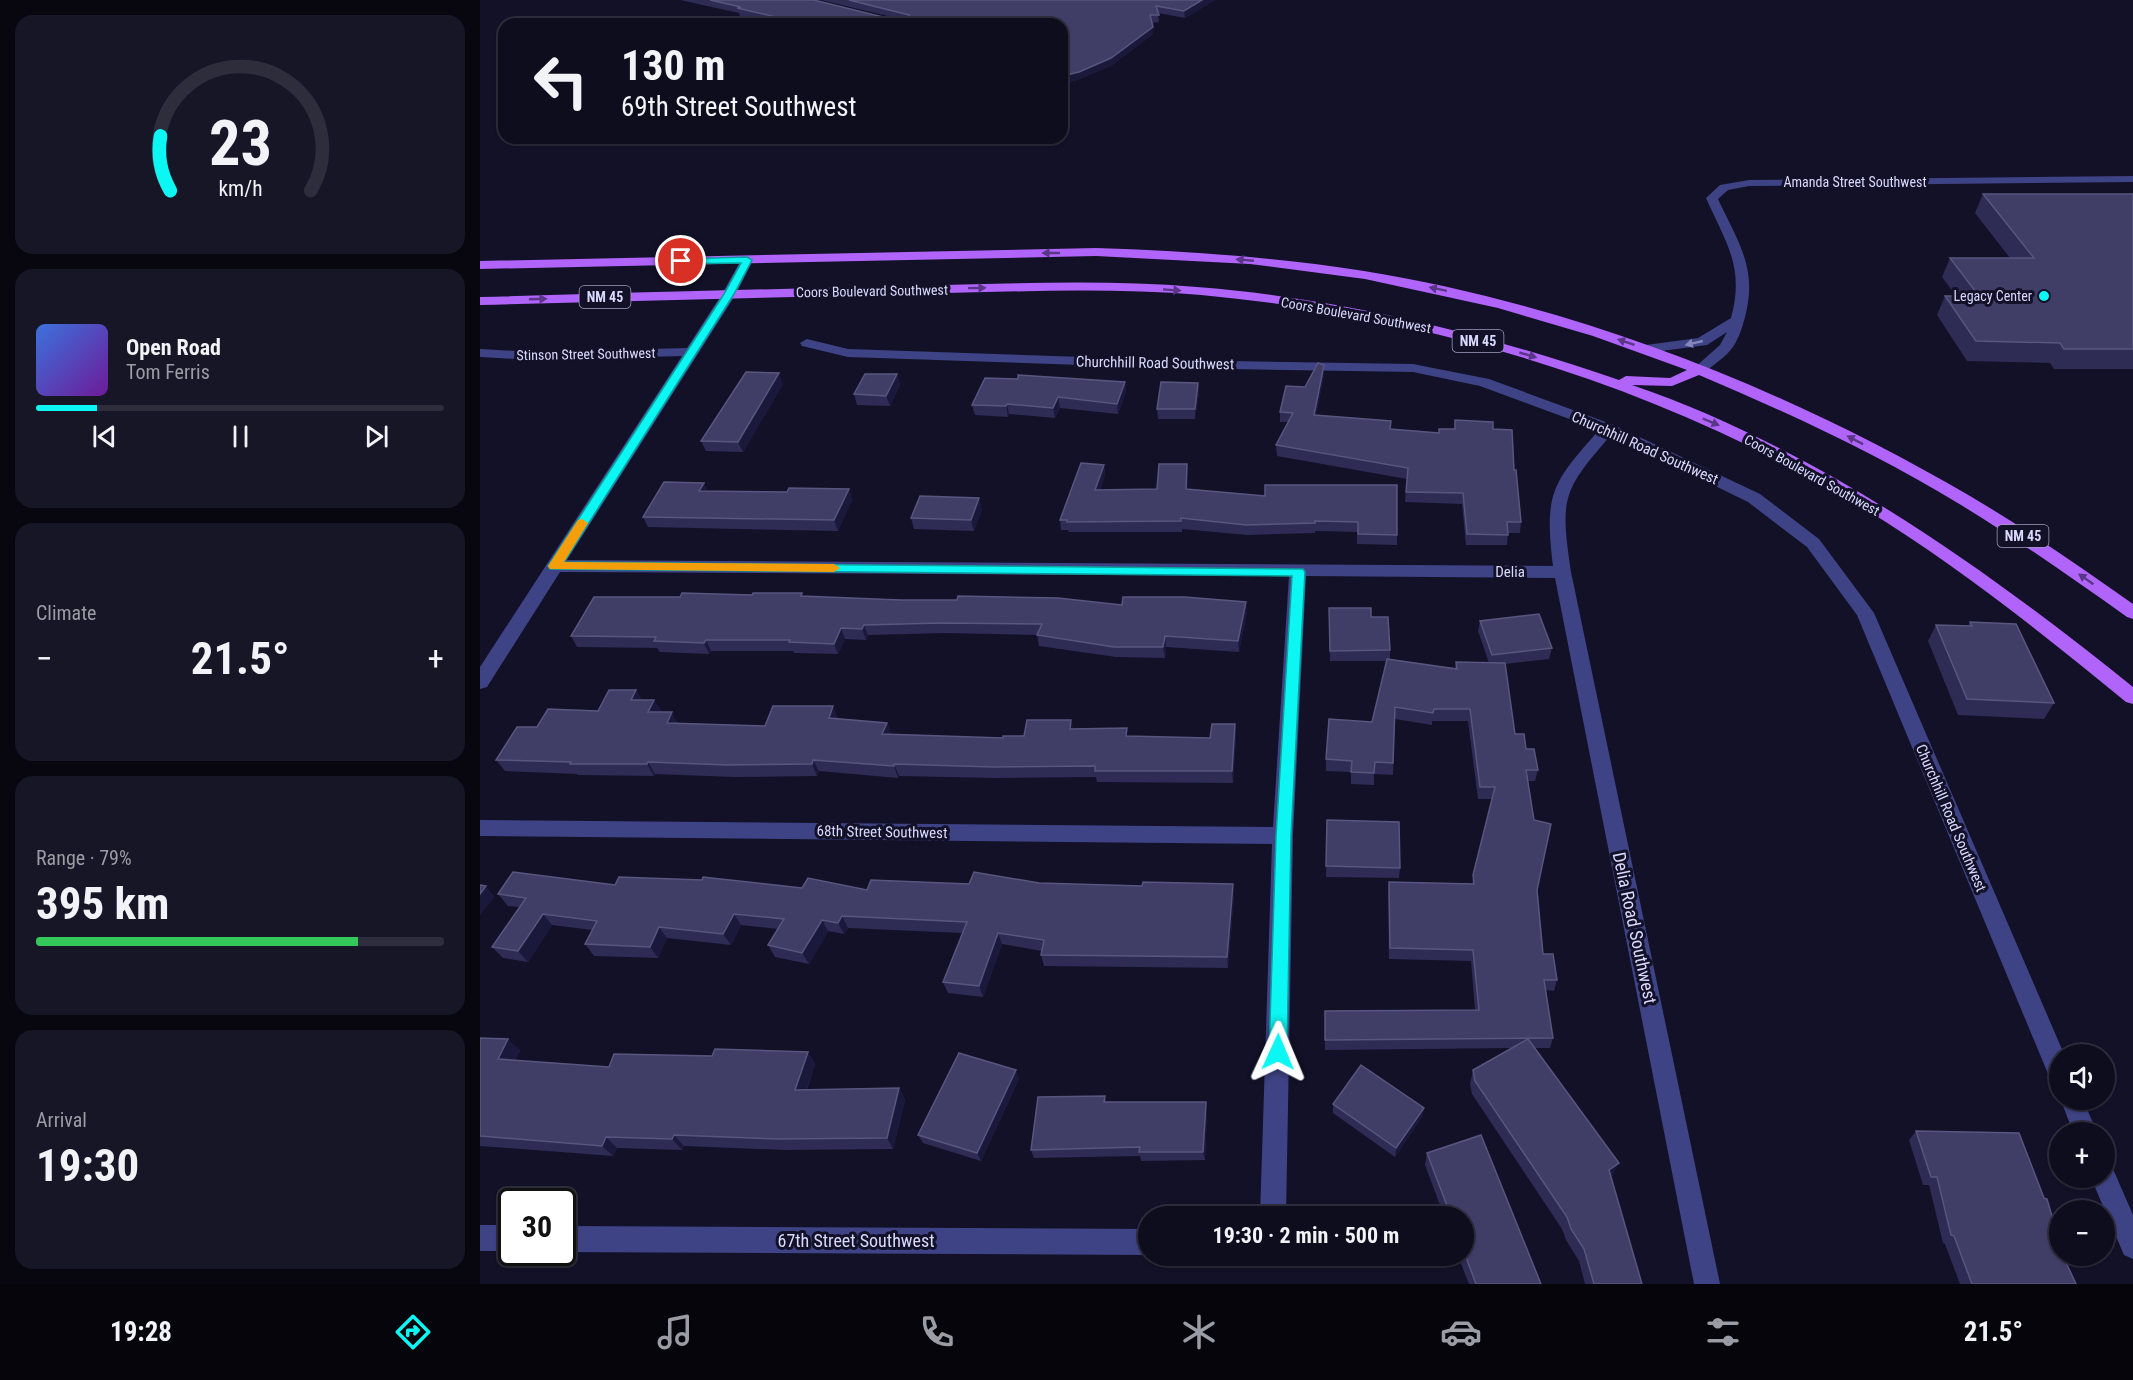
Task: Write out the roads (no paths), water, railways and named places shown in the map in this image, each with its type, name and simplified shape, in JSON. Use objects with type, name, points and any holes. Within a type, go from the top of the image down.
[{"type":"main road","name":"NM 45","points":[[480,265],[1096,252],[1284,263],[1401,281],[1570,324],[1646,349],[1700,369],[1824,424],[1952,493],[2025,537],[2133,613]]},
{"type":"main road","name":"Coors Boulevard Southwest","points":[[480,301],[1099,287],[1236,295],[1311,306],[1449,332],[1586,371],[1736,433],[1854,495],[1982,578],[2049,628],[2133,697]]},
{"type":"main road","points":[[1586,371],[1631,382],[1650,383],[1672,382],[1700,369]]},
{"type":"street","name":"Amanda Street Southwest","points":[[1700,369],[1726,347],[1734,333],[1742,303],[1744,280],[1740,260],[1712,198],[1725,187],[1749,183],[2133,179]]},
{"type":"street","points":[[480,682],[729,294],[747,260]]},
{"type":"street","points":[[1646,349],[1702,342],[1736,321]]},
{"type":"street","name":"Churchhill Road Southwest","points":[[807,343],[848,353],[1171,364],[1413,368],[1484,382],[1609,428],[1754,498],[1813,543],[1864,613],[2049,1047]]},
{"type":"street","name":"Stinson Street Southwest","points":[[480,353],[536,356],[692,352]]},
{"type":"street","points":[[1562,572],[1557,520],[1560,494],[1569,475],[1609,428]]},
{"type":"street","name":"Delia","points":[[555,566],[1562,572]]},
{"type":"street","points":[[1273,1206],[1283,836],[1298,572]]},
{"type":"street","name":"Delia Road Southwest","points":[[1562,572],[1707,1284]]},
{"type":"street","name":"68th Street Southwest","points":[[480,828],[1283,836]]},
{"type":"street","points":[[2108,1188],[2133,1246]]},
{"type":"street","points":[[480,1238],[498,1238]]},
{"type":"street","name":"67th Street Southwest","points":[[576,1239],[1138,1242]]},
{"type":"place","name":"Legacy Center","points":[[2044,296]]}]
